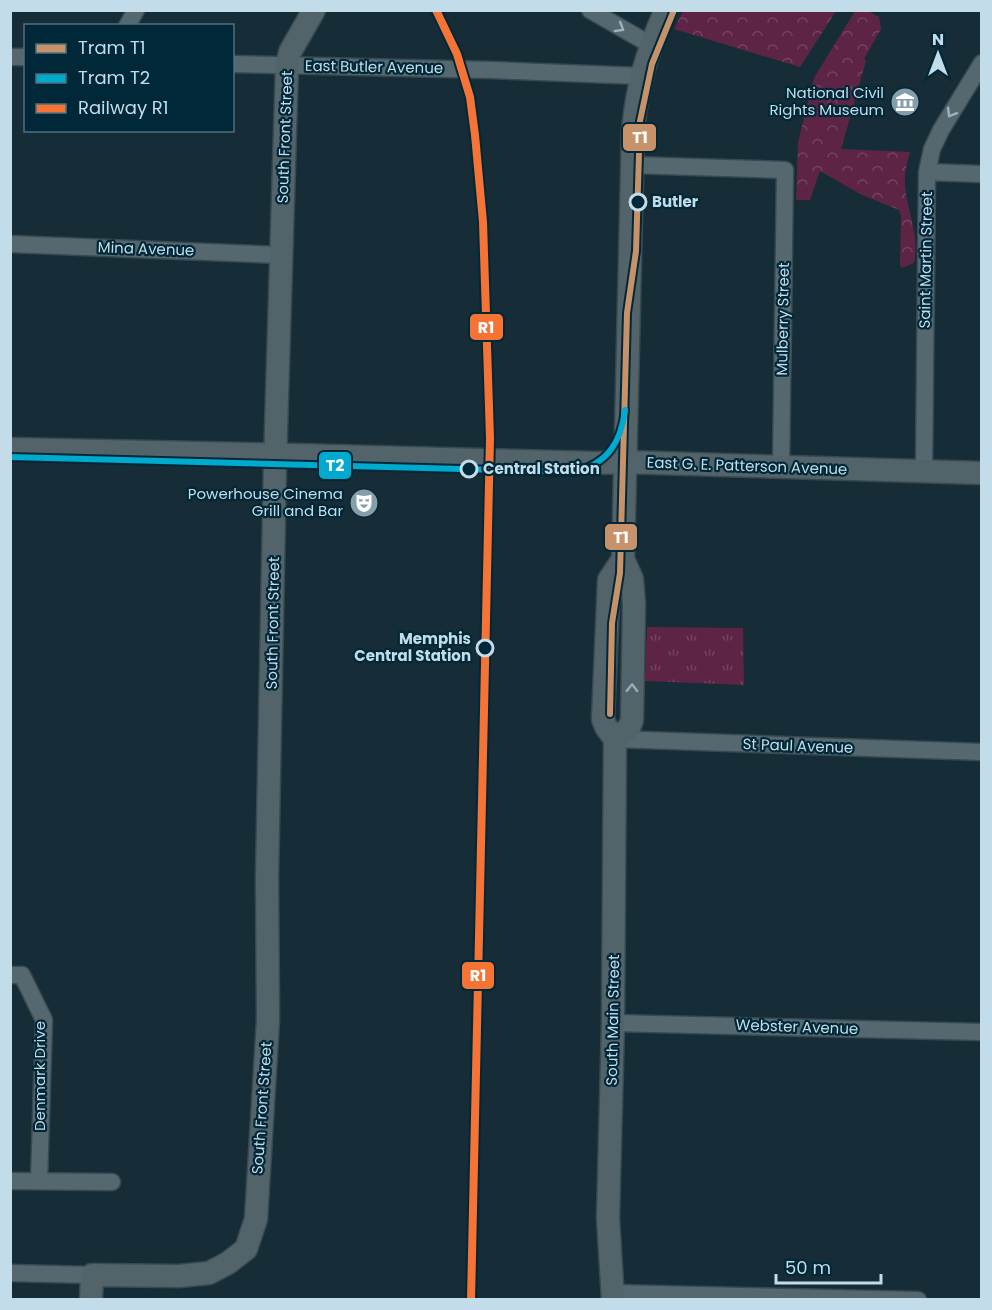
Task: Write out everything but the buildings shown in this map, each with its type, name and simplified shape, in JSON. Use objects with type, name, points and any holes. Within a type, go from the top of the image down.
[{"type":"main road","name":"South Front Street","points":[[92,1275],[179,1276],[209,1273],[246,1249],[256,1219],[268,1020],[267,877],[275,454],[287,65],[290,52],[314,10]]},
{"type":"main road","points":[[615,740],[629,728],[632,720],[634,604],[632,579],[622,559],[635,106],[640,76],[666,10]]},
{"type":"main road","name":"East G. E. Patterson Avenue","points":[[10,449],[596,464],[626,462],[981,473]]},
{"type":"main road","name":"South Main Street","points":[[613,1296],[608,1218],[613,1023],[615,740]]},
{"type":"main road","points":[[91,1299],[92,1275]]},
{"type":"street","points":[[128,24],[136,10]]},
{"type":"street","points":[[590,10],[651,45]]},
{"type":"street","name":"Saint Martin Street","points":[[924,471],[927,172],[932,149],[941,130],[981,63]]},
{"type":"street","name":"East Butler Avenue","points":[[234,64],[640,76]]},
{"type":"street","name":"Mulberry Street","points":[[632,165],[785,170],[781,468]]},
{"type":"street","points":[[927,172],[981,174]]},
{"type":"street","name":"Mina Avenue","points":[[10,244],[281,255]]},
{"type":"street","name":"St Paul Avenue","points":[[615,740],[981,752]]},
{"type":"street","name":"Denmark Drive","points":[[16,975],[44,1020],[39,1181]]},
{"type":"street","name":"Webster Avenue","points":[[613,1023],[981,1032]]},
{"type":"street","points":[[10,1181],[112,1182]]},
{"type":"street","points":[[10,1273],[92,1275]]},
{"type":"street","points":[[613,1296],[918,1299]]},
{"type":"green space","points":[[683,10],[836,11],[800,67],[674,29]]},
{"type":"green space","points":[[855,11],[868,11],[879,17],[881,29],[864,59],[866,61],[841,149],[910,152],[905,185],[915,253],[914,263],[902,268],[900,265],[901,216],[899,210],[860,194],[820,171],[810,200],[796,200],[798,142],[814,78]]},
{"type":"green space","points":[[647,627],[743,628],[744,685],[645,681]]},
{"type":"tram line","name":"T1","points":[[610,714],[612,623],[620,573],[627,313],[636,251],[640,121],[652,64],[674,10]]},
{"type":"tram line","name":"T2","points":[[10,457],[574,472],[604,458],[616,442],[625,410]]},
{"type":"tram line","points":[[610,714],[612,623],[620,573]]},
{"type":"rail line","name":"R1","points":[[436,10],[457,54],[470,97],[475,135],[483,222],[490,438],[471,1300]]},
{"type":"place","name":"National Civil Rights Museum","points":[[905,102]]},
{"type":"place","name":"Butler","points":[[638,202]]},
{"type":"place","name":"Central Station","points":[[469,469]]},
{"type":"place","name":"Powerhouse Cinema Grill and Bar","points":[[364,503]]},
{"type":"place","name":"Memphis Central Station","points":[[485,648]]}]
